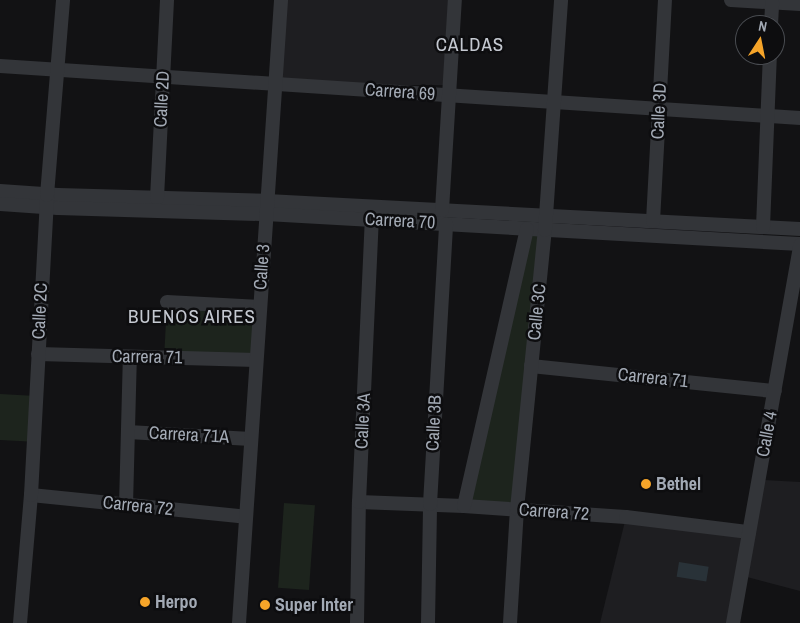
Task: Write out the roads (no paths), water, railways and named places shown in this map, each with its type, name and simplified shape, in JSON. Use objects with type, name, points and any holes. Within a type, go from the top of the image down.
[{"type":"street","name":"Calle 2C","points":[[20,623],[31,495],[46,201],[63,0]]},
{"type":"street","name":"Calle 2D","points":[[157,198],[167,0]]},
{"type":"street","name":"Calle 3","points":[[239,623],[281,0]]},
{"type":"street","points":[[442,210],[455,0]]},
{"type":"street","name":"Calle 3C","points":[[510,623],[517,509],[545,230],[561,0]]},
{"type":"street","name":"Calle 3D","points":[[653,222],[665,0]]},
{"type":"street","points":[[731,0],[800,4]]},
{"type":"street","points":[[771,15],[772,3]]},
{"type":"street","points":[[762,227],[770,65]]},
{"type":"street","name":"Carrera 69","points":[[0,66],[800,118]]},
{"type":"street","name":"Carrera 70","points":[[0,191],[46,201],[442,210],[800,229]]},
{"type":"street","name":"Carrera 70","points":[[0,204],[157,198],[266,207],[372,220],[800,244]]},
{"type":"street","name":"Calle 3A","points":[[357,623],[359,502],[372,220]]},
{"type":"street","name":"Calle 3B","points":[[428,623],[430,504],[446,224]]},
{"type":"street","name":"Calle 3C","points":[[464,506],[528,229]]},
{"type":"street","name":"Calle 4","points":[[733,623],[800,244]]},
{"type":"street","points":[[167,302],[260,307]]},
{"type":"street","name":"Carrera 71","points":[[38,354],[256,360]]},
{"type":"street","points":[[126,505],[130,357]]},
{"type":"street","name":"Carrera 71","points":[[531,366],[775,391]]},
{"type":"street","name":"Carrera 71A","points":[[128,432],[251,439]]},
{"type":"street","name":"Carrera 72","points":[[31,495],[246,517]]},
{"type":"street","name":"Carrera 72","points":[[359,502],[430,504],[626,517],[749,532]]},
{"type":"place","name":"Bethel","points":[[646,484]]},
{"type":"place","name":"Herpo","points":[[145,602]]},
{"type":"place","name":"Super Inter","points":[[265,605]]},
{"type":"district","name":"CALDAS","points":[[470,45]]},
{"type":"district","name":"BUENOS AIRES","points":[[192,317]]}]
